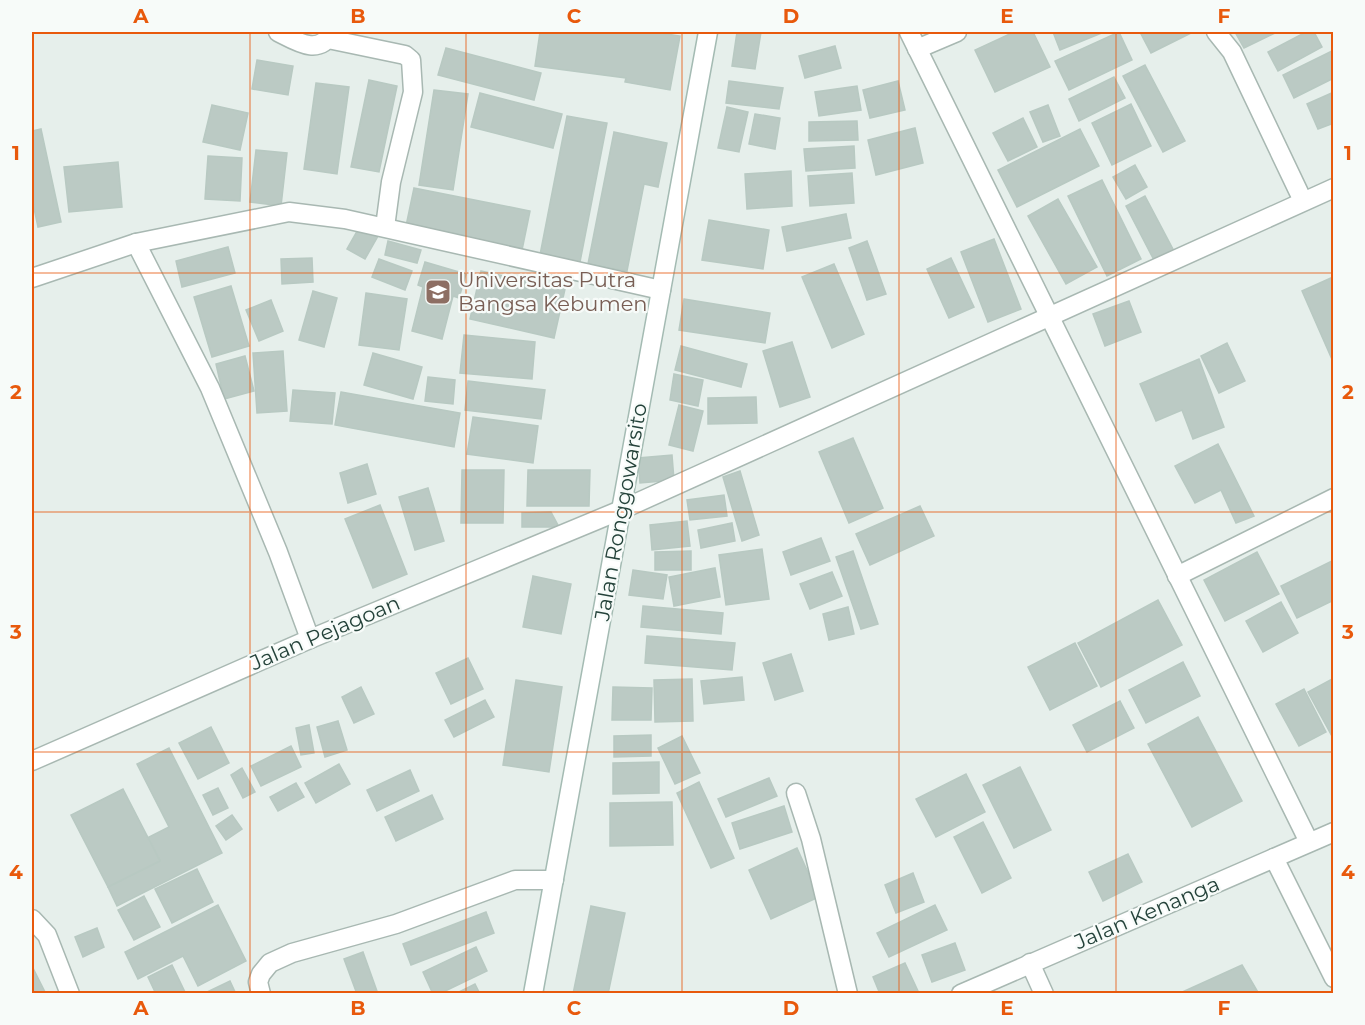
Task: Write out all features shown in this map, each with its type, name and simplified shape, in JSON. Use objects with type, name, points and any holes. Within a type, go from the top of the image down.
[{"type":"street","points":[[278,32],[307,46],[318,45],[330,35],[405,55],[411,60],[413,92],[391,182],[385,227]]},
{"type":"street","name":"Jalan Ronggowarsito","points":[[533,993],[708,32]]},
{"type":"street","points":[[909,32],[1309,842]]},
{"type":"street","points":[[917,49],[957,32]]},
{"type":"street","points":[[1216,32],[1232,52],[1303,201]]},
{"type":"street","name":"Jalan Pejagoan","points":[[32,761],[310,639],[621,510],[1334,188]]},
{"type":"street","points":[[32,278],[136,243],[289,212],[385,227],[542,265],[661,290]]},
{"type":"street","points":[[136,243],[210,388],[278,552],[310,639]]},
{"type":"street","points":[[1177,576],[1334,498]]},
{"type":"street","points":[[796,793],[812,838],[848,993]]},
{"type":"street","name":"Jalan Kenanga","points":[[961,993],[1334,832]]},
{"type":"street","points":[[1274,858],[1334,978]]},
{"type":"street","points":[[261,993],[258,982],[261,974],[270,963],[292,953],[396,924],[515,880],[554,880]]},
{"type":"street","points":[[32,919],[47,935],[70,993]]},
{"type":"street","points":[[1030,963],[1044,993]]},
{"type":"building","points":[[540,32],[654,32],[680,36],[670,90],[625,82],[626,78],[535,66]]},
{"type":"building","points":[[737,32],[761,32],[755,69],[732,66]]},
{"type":"building","points":[[1014,32],[1033,32],[1050,67],[995,92],[975,50]]},
{"type":"building","points":[[1053,32],[1104,32],[1060,50]]},
{"type":"building","points":[[1119,32],[1132,60],[1069,90],[1055,61]]},
{"type":"building","points":[[1140,32],[1193,32],[1151,53]]},
{"type":"building","points":[[1235,32],[1277,32],[1244,48]]},
{"type":"building","points":[[1306,32],[1314,32],[1322,47],[1278,71],[1268,52]]},
{"type":"building","points":[[835,46],[841,68],[805,78],[799,56]]},
{"type":"building","points":[[446,48],[541,73],[534,100],[438,75]]},
{"type":"building","points":[[1334,50],[1334,78],[1294,98],[1283,75]]},
{"type":"building","points":[[257,60],[293,66],[288,95],[252,89]]},
{"type":"building","points":[[1145,65],[1185,141],[1163,152],[1123,76]]},
{"type":"building","points":[[1114,77],[1125,98],[1079,121],[1069,99]]},
{"type":"building","points":[[369,80],[397,86],[379,172],[351,167]]},
{"type":"building","points":[[729,81],[783,88],[779,109],[726,103]]},
{"type":"building","points":[[898,81],[905,110],[870,118],[863,90]]},
{"type":"building","points":[[316,83],[349,87],[337,174],[304,169]]},
{"type":"building","points":[[857,86],[861,110],[819,116],[815,92]]},
{"type":"building","points":[[434,90],[468,94],[453,190],[419,185]]},
{"type":"building","points":[[1334,92],[1334,123],[1318,129],[1307,104]]},
{"type":"building","points":[[480,93],[562,114],[553,148],[471,127]]},
{"type":"building","points":[[1131,104],[1151,146],[1112,165],[1092,123]]},
{"type":"building","points":[[212,105],[248,113],[240,150],[203,142]]},
{"type":"building","points":[[1048,105],[1060,136],[1043,142],[1030,112]]},
{"type":"building","points":[[727,107],[748,112],[739,152],[718,148]]},
{"type":"building","points":[[755,114],[780,118],[775,149],[749,144]]},
{"type":"building","points":[[567,116],[607,123],[580,262],[540,255]]},
{"type":"building","points":[[1023,118],[1037,147],[1008,161],[993,133]]},
{"type":"building","points":[[857,121],[858,140],[809,141],[809,122]]},
{"type":"building","points":[[915,128],[923,163],[876,175],[868,140]]},
{"type":"building","points":[[41,129],[61,222],[38,227],[32,199],[32,131]]},
{"type":"building","points":[[1080,129],[1099,166],[1017,207],[998,170]]},
{"type":"building","points":[[614,132],[667,143],[658,187],[644,184],[627,271],[588,264]]},
{"type":"building","points":[[854,146],[855,168],[806,171],[804,149]]},
{"type":"building","points":[[256,150],[287,153],[281,206],[250,202]]},
{"type":"building","points":[[208,156],[242,158],[240,201],[205,199]]},
{"type":"building","points":[[118,162],[122,207],[69,212],[64,167]]},
{"type":"building","points":[[1135,165],[1147,187],[1126,199],[1113,177]]},
{"type":"building","points":[[791,171],[792,206],[747,209],[745,174]]},
{"type":"building","points":[[852,173],[854,203],[810,206],[808,176]]},
{"type":"building","points":[[1102,180],[1141,259],[1107,276],[1068,196]]},
{"type":"building","points":[[414,188],[530,211],[522,250],[406,226]]},
{"type":"building","points":[[1145,196],[1175,253],[1156,264],[1126,206]]},
{"type":"building","points":[[1058,199],[1097,267],[1066,284],[1028,216]]},
{"type":"building","points":[[846,214],[851,238],[787,251],[782,227]]},
{"type":"building","points":[[709,220],[769,230],[763,269],[702,260]]},
{"type":"building","points":[[360,226],[378,236],[365,259],[347,249]]},
{"type":"building","points":[[994,239],[1021,309],[988,322],[961,252]]},
{"type":"building","points":[[388,241],[421,250],[417,263],[385,255]]},
{"type":"building","points":[[867,241],[886,294],[867,300],[849,248]]},
{"type":"building","points":[[228,247],[235,273],[182,287],[176,261]]},
{"type":"building","points":[[312,258],[313,282],[282,284],[281,259]]},
{"type":"building","points":[[951,258],[974,307],[949,318],[927,269]]},
{"type":"building","points":[[379,259],[412,271],[405,290],[372,277]]},
{"type":"building","points":[[425,262],[466,274],[459,298],[453,296],[442,339],[412,331],[423,287],[418,285]]},
{"type":"building","points":[[834,264],[864,334],[832,348],[802,277]]},
{"type":"building","points":[[481,271],[565,289],[554,338],[470,319]]},
{"type":"building","points":[[1334,277],[1334,364],[1302,291]]},
{"type":"building","points":[[231,286],[249,346],[212,357],[194,297]]},
{"type":"building","points":[[313,291],[337,298],[324,347],[299,340]]},
{"type":"building","points":[[366,293],[407,299],[399,350],[359,345]]},
{"type":"building","points":[[684,299],[770,313],[765,343],[679,330]]},
{"type":"building","points":[[271,300],[283,331],[259,341],[246,310]]},
{"type":"building","points":[[1129,301],[1141,332],[1105,346],[1093,314]]},
{"type":"building","points":[[464,335],[535,342],[532,379],[460,373]]},
{"type":"building","points":[[792,342],[810,397],[780,407],[763,351]]},
{"type":"building","points":[[1227,343],[1245,381],[1219,393],[1201,356]]},
{"type":"building","points":[[681,346],[747,364],[741,387],[675,370]]},
{"type":"building","points":[[283,351],[287,411],[257,413],[253,353]]},
{"type":"building","points":[[373,353],[422,367],[413,399],[364,385]]},
{"type":"building","points":[[245,356],[254,391],[224,399],[216,364]]},
{"type":"building","points":[[1199,359],[1224,427],[1193,439],[1182,410],[1156,421],[1140,384]]},
{"type":"building","points":[[674,374],[703,380],[698,406],[670,400]]},
{"type":"building","points":[[428,377],[455,380],[453,404],[425,401]]},
{"type":"building","points":[[468,381],[545,390],[541,419],[465,410]]},
{"type":"building","points":[[293,390],[335,393],[332,424],[290,421]]},
{"type":"building","points":[[341,392],[460,413],[454,447],[335,425]]},
{"type":"building","points":[[756,397],[757,423],[708,424],[708,398]]},
{"type":"building","points":[[679,405],[703,411],[693,451],[669,445]]},
{"type":"building","points":[[473,417],[538,426],[533,463],[467,454]]},
{"type":"building","points":[[853,438],[883,508],[849,523],[819,452]]},
{"type":"building","points":[[1218,444],[1254,516],[1236,523],[1221,490],[1195,503],[1175,466]]},
{"type":"building","points":[[672,455],[674,480],[640,483],[638,458]]},
{"type":"building","points":[[367,464],[376,494],[348,503],[340,473]]},
{"type":"building","points":[[462,470],[504,470],[503,523],[461,523]]},
{"type":"building","points":[[528,470],[590,470],[589,506],[527,506]]},
{"type":"building","points":[[740,471],[759,535],[742,541],[723,477]]},
{"type":"building","points":[[428,488],[444,541],[415,550],[399,497]]},
{"type":"building","points":[[724,495],[727,516],[690,520],[687,500]]},
{"type":"building","points":[[380,505],[407,574],[373,588],[345,519]]},
{"type":"building","points":[[920,506],[934,536],[870,565],[856,534]]},
{"type":"building","points":[[551,512],[559,527],[522,527],[522,513]]},
{"type":"building","points":[[687,521],[690,546],[652,550],[650,525]]},
{"type":"building","points":[[732,523],[735,541],[701,548],[698,530]]},
{"type":"building","points":[[821,538],[830,561],[791,575],[783,552]]},
{"type":"building","points":[[762,549],[769,599],[726,605],[719,555]]},
{"type":"building","points":[[691,551],[691,570],[655,570],[655,552]]},
{"type":"building","points":[[853,551],[878,624],[861,629],[836,557]]},
{"type":"building","points":[[1257,552],[1279,594],[1225,621],[1204,580]]},
{"type":"building","points":[[1334,560],[1334,600],[1297,618],[1281,586]]},
{"type":"building","points":[[715,568],[720,597],[674,606],[669,577]]},
{"type":"building","points":[[633,570],[667,575],[663,599],[629,595]]},
{"type":"building","points":[[832,572],[842,596],[810,609],[800,584]]},
{"type":"building","points":[[533,576],[571,584],[561,634],[523,627]]},
{"type":"building","points":[[1158,600],[1182,645],[1101,687],[1078,643]]},
{"type":"building","points":[[1281,602],[1298,633],[1263,652],[1246,621]]},
{"type":"building","points":[[643,606],[723,613],[721,634],[641,627]]},
{"type":"building","points":[[848,607],[854,634],[829,640],[823,614]]},
{"type":"building","points":[[647,636],[735,643],[732,670],[645,663]]},
{"type":"building","points":[[1075,643],[1097,686],[1050,710],[1028,667]]},
{"type":"building","points":[[791,654],[803,691],[775,700],[763,663]]},
{"type":"building","points":[[468,658],[483,689],[451,704],[436,673]]},
{"type":"building","points":[[1183,662],[1200,696],[1146,723],[1129,690]]},
{"type":"building","points":[[742,677],[744,700],[704,704],[701,681]]},
{"type":"building","points":[[1334,678],[1334,740],[1308,692]]},
{"type":"building","points":[[692,679],[693,721],[655,722],[654,680]]},
{"type":"building","points":[[516,680],[562,687],[549,772],[503,765]]},
{"type":"building","points":[[361,687],[374,714],[354,723],[342,697]]},
{"type":"building","points":[[613,687],[652,688],[651,720],[612,720]]},
{"type":"building","points":[[1304,689],[1326,732],[1299,746],[1276,704]]},
{"type":"building","points":[[485,700],[494,717],[454,737],[445,720]]},
{"type":"building","points":[[1120,701],[1134,728],[1087,752],[1073,725]]},
{"type":"building","points":[[1198,717],[1242,801],[1192,827],[1148,744]]},
{"type":"building","points":[[338,721],[347,750],[325,757],[317,727]]},
{"type":"building","points":[[309,725],[314,753],[301,755],[296,728]]},
{"type":"building","points":[[211,727],[229,763],[198,779],[179,743]]},
{"type":"building","points":[[651,735],[651,756],[614,757],[614,736]]},
{"type":"building","points":[[682,736],[700,773],[675,784],[658,748]]},
{"type":"building","points":[[291,746],[301,767],[261,786],[251,766]]},
{"type":"building","points":[[169,748],[222,853],[117,906],[108,887],[160,861],[147,838],[169,827],[137,764]]},
{"type":"building","points":[[659,762],[659,793],[613,794],[613,763]]},
{"type":"building","points":[[339,764],[350,784],[316,803],[305,783]]},
{"type":"building","points":[[1020,767],[1051,830],[1014,848],[983,785]]},
{"type":"building","points":[[242,768],[255,792],[243,798],[231,775]]},
{"type":"building","points":[[410,770],[419,791],[377,811],[367,790]]},
{"type":"building","points":[[966,774],[985,812],[936,837],[916,799]]},
{"type":"building","points":[[769,778],[777,796],[726,817],[718,799]]},
{"type":"building","points":[[699,782],[734,858],[711,868],[677,793]]},
{"type":"building","points":[[296,783],[304,797],[278,811],[270,797]]},
{"type":"building","points":[[218,788],[228,808],[213,815],[203,795]]},
{"type":"building","points":[[123,789],[160,861],[108,887],[71,815]]},
{"type":"building","points":[[432,795],[443,819],[396,841],[385,817]]},
{"type":"building","points":[[672,802],[673,845],[610,846],[610,803]]},
{"type":"building","points":[[784,806],[792,832],[740,849],[732,823]]},
{"type":"building","points":[[232,815],[242,829],[226,840],[216,826]]},
{"type":"building","points":[[983,822],[1011,878],[982,893],[954,837]]},
{"type":"building","points":[[797,848],[819,897],[771,919],[749,870]]},
{"type":"building","points":[[1128,854],[1142,882],[1103,901],[1089,872]]},
{"type":"building","points":[[197,869],[213,902],[172,923],[155,889]]},
{"type":"building","points":[[913,873],[924,902],[896,913],[885,885]]},
{"type":"building","points":[[144,896],[160,927],[134,940],[118,910]]},
{"type":"building","points":[[218,905],[246,961],[198,986],[183,956],[138,979],[125,952]]},
{"type":"building","points":[[935,905],[947,930],[889,957],[877,933]]},
{"type":"building","points":[[591,906],[625,913],[608,994],[573,994]]},
{"type":"building","points":[[486,912],[494,933],[411,965],[403,944]]},
{"type":"building","points":[[97,928],[104,947],[83,957],[75,937]]},
{"type":"building","points":[[955,943],[965,970],[932,982],[922,955]]},
{"type":"building","points":[[476,947],[487,971],[439,994],[433,994],[423,972]]},
{"type":"building","points":[[363,952],[378,994],[357,994],[344,959]]},
{"type":"building","points":[[905,963],[918,991],[880,994],[873,977]]},
{"type":"building","points":[[172,965],[185,992],[156,994],[148,977]]},
{"type":"building","points":[[1242,965],[1259,994],[1178,994]]},
{"type":"building","points":[[32,966],[46,994],[32,994]]},
{"type":"building","points":[[230,981],[236,994],[203,994]]},
{"type":"building","points":[[475,984],[480,994],[455,994]]},
{"type":"place","name":"Universitas Putra Bangsa Kebumen","points":[[438,292]]}]
